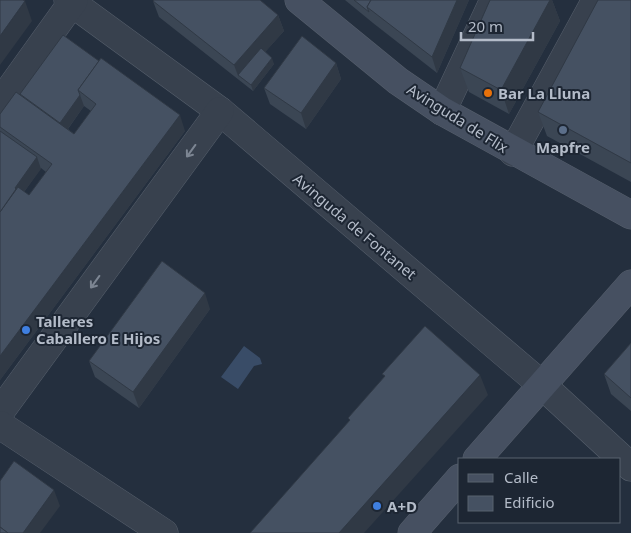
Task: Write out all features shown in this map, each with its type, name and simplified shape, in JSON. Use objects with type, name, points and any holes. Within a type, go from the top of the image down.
[{"type":"main road","name":"Avinguda de Flix","points":[[299,0],[398,81],[442,111],[513,152],[631,215]]},
{"type":"main road","points":[[478,458],[631,284]]},
{"type":"main road","points":[[412,533],[458,480]]},
{"type":"street","points":[[442,111],[494,0]]},
{"type":"street","points":[[513,152],[596,0]]},
{"type":"street","points":[[0,103],[71,1]]},
{"type":"street","name":"Avinguda de Fontanet","points":[[71,1],[220,112],[542,385],[631,466]]},
{"type":"street","points":[[0,412],[220,112]]},
{"type":"street","points":[[0,425],[164,533]]},
{"type":"water","points":[[244,346],[260,358],[262,364],[254,366],[238,389],[221,377]]},
{"type":"building","points":[[0,0],[25,1],[0,36]]},
{"type":"building","points":[[154,0],[260,0],[278,15],[234,65]]},
{"type":"building","points":[[354,0],[371,0],[367,7],[369,12]]},
{"type":"building","points":[[371,0],[457,0],[432,57],[367,7]]},
{"type":"building","points":[[490,0],[550,0],[501,90],[460,68]]},
{"type":"building","points":[[598,0],[631,0],[631,163],[538,112]]},
{"type":"building","points":[[63,35],[99,61],[78,90],[80,95],[60,123],[20,94]]},
{"type":"building","points":[[302,36],[336,63],[301,113],[264,88]]},
{"type":"building","points":[[261,48],[272,58],[251,85],[238,75]]},
{"type":"building","points":[[101,58],[180,115],[0,356],[0,212],[18,187],[29,195],[52,164],[0,127],[0,114],[16,92],[74,134],[96,104],[78,90]]},
{"type":"building","points":[[0,131],[37,157],[0,212]]},
{"type":"building","points":[[162,261],[205,293],[133,392],[89,361]]},
{"type":"building","points":[[425,326],[480,375],[339,533],[250,533],[350,420],[348,418],[385,376],[382,374]]},
{"type":"building","points":[[631,343],[631,398],[604,374]]},
{"type":"building","points":[[14,461],[54,490],[23,533],[8,533],[0,527],[0,481]]},
{"type":"building","points":[[0,527],[8,533],[0,533]]},
{"type":"place","name":"Bar La Lluna","points":[[488,93]]},
{"type":"place","name":"Mapfre","points":[[563,130]]},
{"type":"place","name":"Talleres Caballero E Hijos","points":[[26,330]]},
{"type":"place","name":"A+D","points":[[377,506]]}]
